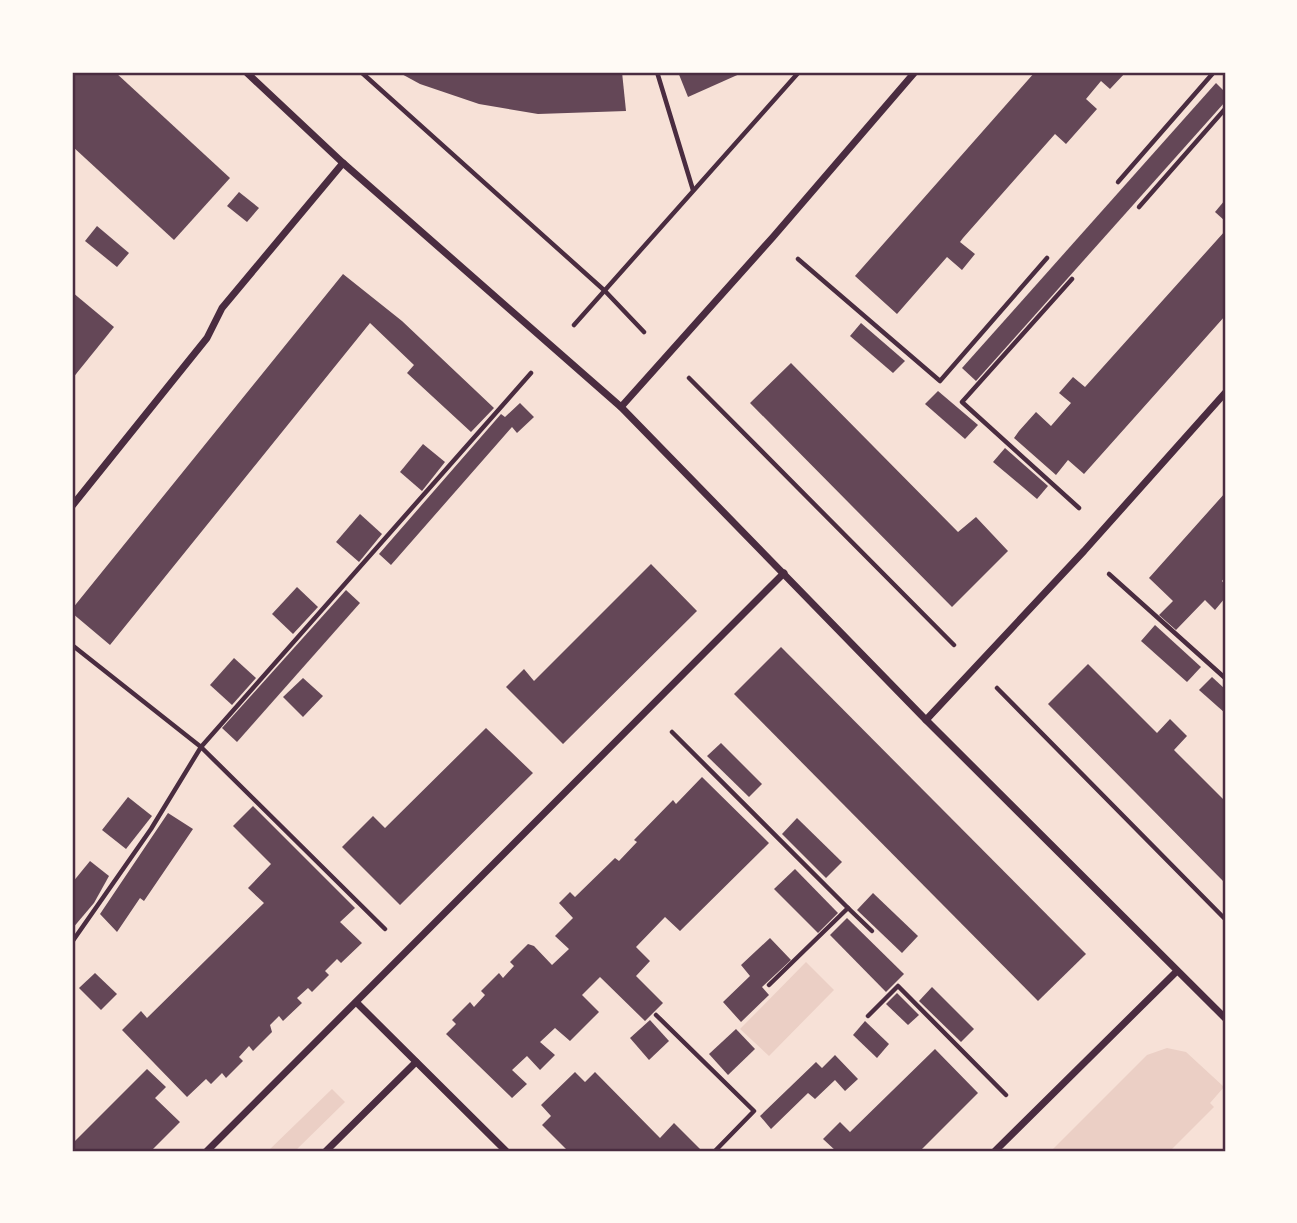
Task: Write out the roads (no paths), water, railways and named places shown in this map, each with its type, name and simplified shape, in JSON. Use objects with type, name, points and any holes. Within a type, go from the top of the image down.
[{"type":"street","points":[[246,72],[344,163],[621,407],[926,720],[1225,1018]]},
{"type":"street","points":[[621,407],[773,237],[915,72]]},
{"type":"street","points":[[72,506],[207,338],[222,308],[344,163]]},
{"type":"street","points":[[926,720],[1084,551],[1225,393]]},
{"type":"street","points":[[207,1151],[358,1004],[785,573]]},
{"type":"street","points":[[995,1151],[1177,971]]},
{"type":"street","points":[[358,1004],[506,1151]]},
{"type":"street","points":[[326,1151],[416,1062]]}]
